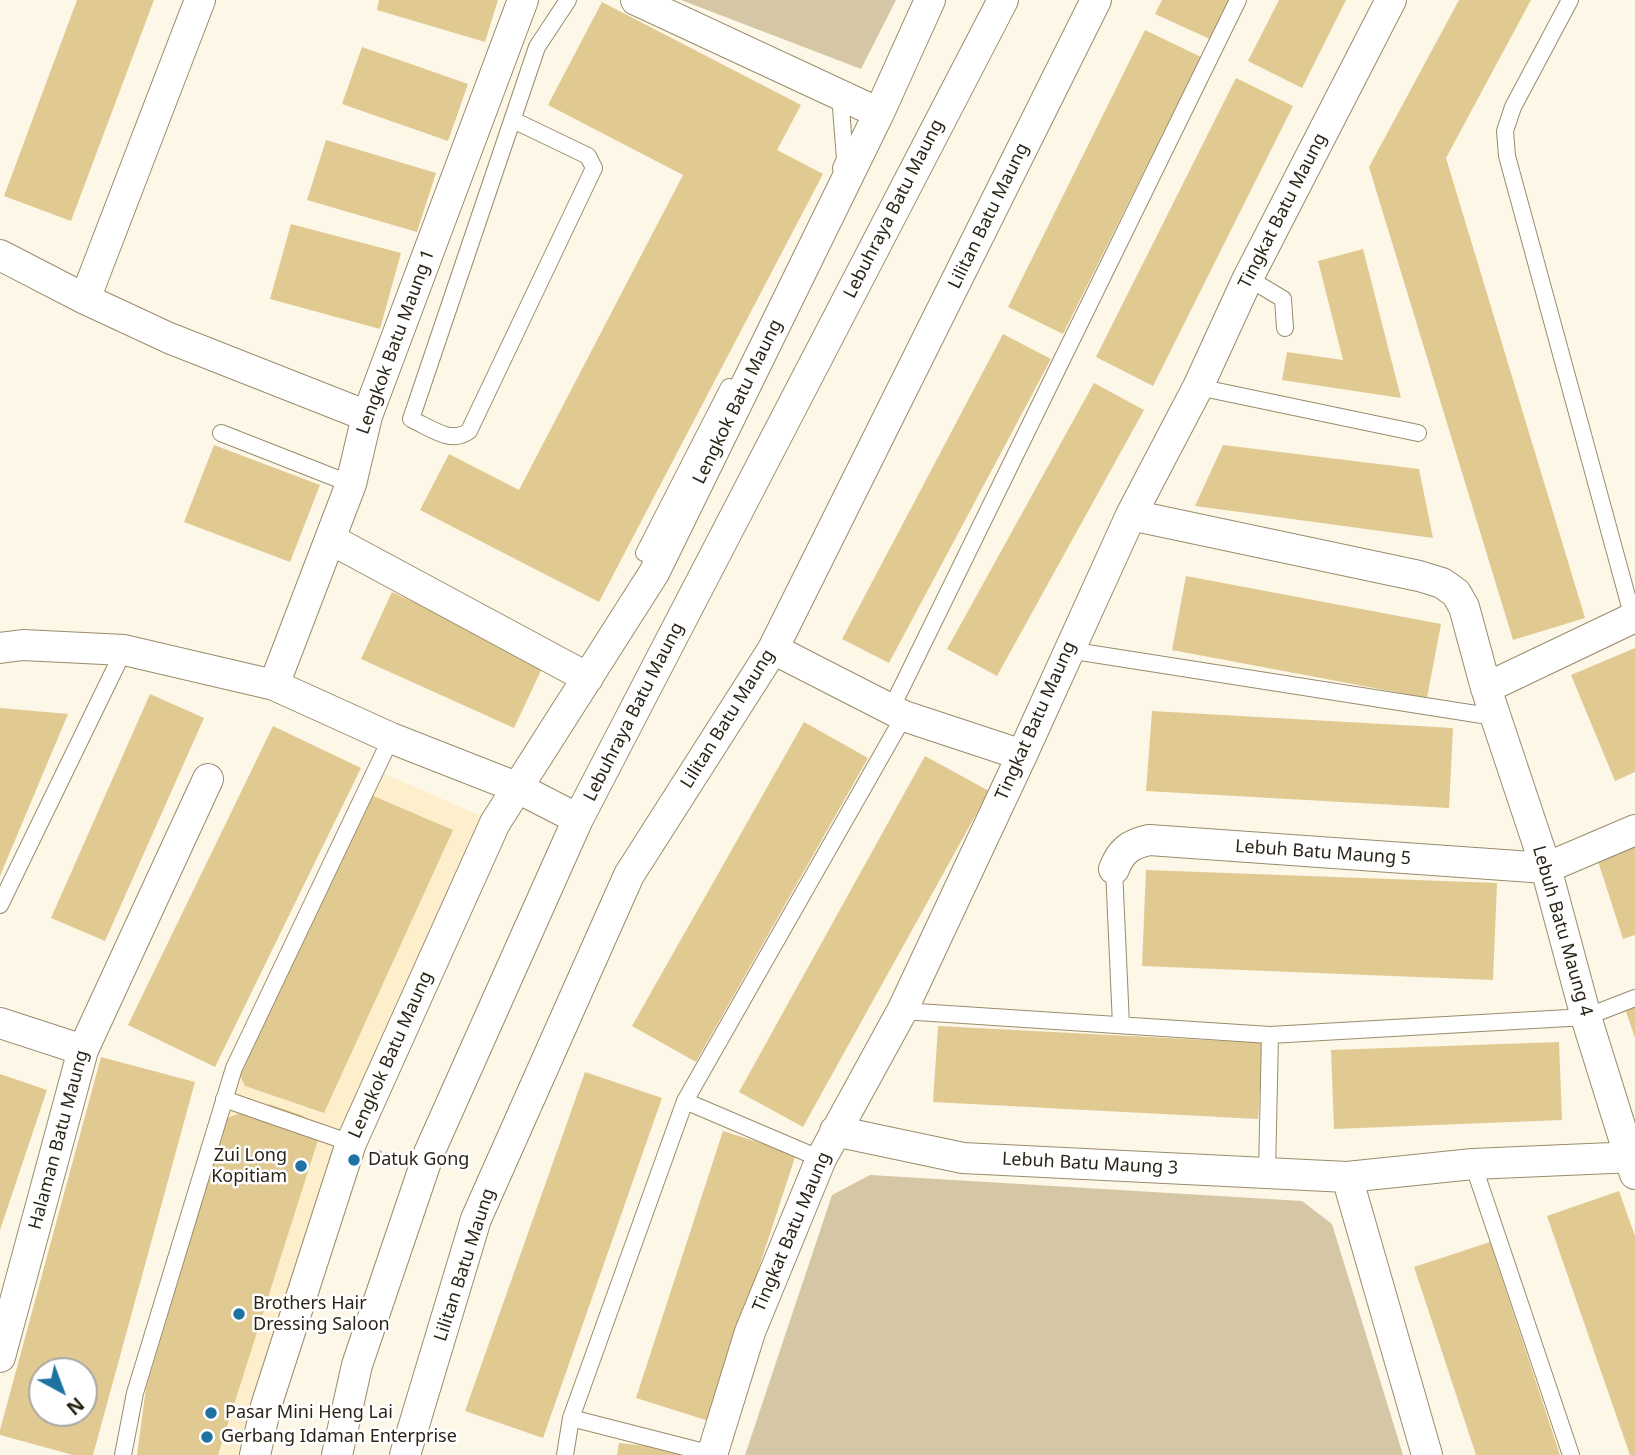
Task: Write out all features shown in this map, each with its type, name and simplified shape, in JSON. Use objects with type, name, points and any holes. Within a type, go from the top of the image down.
[{"type":"street","points":[[85,299],[200,0]]},
{"type":"street","name":"Lengkok Batu Maung 1","points":[[274,685],[351,484],[367,416],[523,0]]},
{"type":"street","points":[[636,0],[879,113]]},
{"type":"street","name":"Lengkok Batu Maung","points":[[256,1455],[266,1406],[351,1143],[495,822],[654,573],[879,113],[930,0]]},
{"type":"street","name":"Lebuhraya Batu Maung","points":[[337,1455],[357,1365],[424,1167],[578,819],[1003,0]]},
{"type":"street","name":"Lilitan Batu Maung","points":[[405,1455],[476,1219],[629,875],[774,649],[1096,0]]},
{"type":"street","name":"Tingkat Batu Maung","points":[[712,1454],[750,1332],[821,1159],[902,1011],[1022,755],[1130,515],[1198,387],[1248,278],[1391,0]]},
{"type":"street","points":[[0,255],[169,338],[367,416]]},
{"type":"street","name":"Lebuh Batu Maung 4","points":[[1130,515],[1419,576],[1441,583],[1457,593],[1464,607],[1495,717],[1546,868],[1586,1017],[1633,1163]]},
{"type":"street","points":[[330,539],[588,678]]},
{"type":"street","points":[[1486,688],[1634,617]]},
{"type":"street","points":[[0,648],[23,645],[124,650],[274,685],[391,738],[516,787],[578,819]]},
{"type":"street","points":[[774,649],[898,712],[1022,755]]},
{"type":"street","name":"Halaman Batu Maung","points":[[0,1357],[83,1050],[208,779]]},
{"type":"street","points":[[1546,868],[1635,830]]},
{"type":"street","name":"Lebuh Batu Maung 5","points":[[1114,869],[1120,854],[1133,843],[1149,841],[1546,868]]},
{"type":"street","points":[[0,1023],[83,1050]]},
{"type":"street","name":"Lebuh Batu Maung 3","points":[[835,1131],[963,1158],[1347,1177],[1473,1164],[1633,1163]]},
{"type":"street","points":[[1347,1177],[1427,1455]]},
{"type":"lane","points":[[513,120],[588,156],[594,168],[469,431],[462,437],[450,438],[411,419],[537,47],[568,0]]},
{"type":"lane","points":[[565,1455],[571,1418],[685,1101],[898,712],[1238,0]]},
{"type":"lane","points":[[1570,0],[1513,107],[1505,131],[1507,156],[1634,617]]},
{"type":"lane","points":[[644,553],[845,159],[840,95]]},
{"type":"lane","points":[[1248,278],[1283,299],[1285,328]]},
{"type":"lane","points":[[1198,387],[1418,433]]},
{"type":"lane","points":[[221,433],[351,484]]},
{"type":"lane","points":[[0,905],[124,650]]},
{"type":"lane","points":[[1068,650],[1495,717]]},
{"type":"lane","points":[[123,1455],[135,1393],[234,1068],[391,738]]},
{"type":"lane","points":[[1114,869],[1121,1025]]},
{"type":"lane","points":[[902,1011],[1270,1035],[1586,1017],[1635,998]]},
{"type":"lane","points":[[1267,1173],[1270,1035]]},
{"type":"lane","points":[[224,1099],[351,1143]]},
{"type":"lane","points":[[685,1101],[821,1159]]},
{"type":"lane","points":[[1473,1164],[1571,1455]]},
{"type":"lane","points":[[571,1418],[712,1454]]},
{"type":"path","points":[[351,1143],[424,1167]]},
{"type":"shaded area","points":[[681,0],[896,0],[861,69]]},
{"type":"shaded area","points":[[380,772],[486,818],[250,1455],[137,1455],[146,1388],[239,1073]]},
{"type":"shaded area","points":[[870,1175],[1302,1201],[1332,1224],[1403,1455],[745,1455],[832,1195]]},
{"type":"building","points":[[77,0],[154,0],[71,221],[4,196]]},
{"type":"building","points":[[379,0],[498,0],[485,42],[377,10]]},
{"type":"building","points":[[1162,0],[1231,0],[1212,40],[1155,14]]},
{"type":"building","points":[[1279,0],[1346,0],[1302,88],[1248,61]]},
{"type":"building","points":[[1459,0],[1531,0],[1446,158],[1585,618],[1513,640],[1369,167]]},
{"type":"building","points":[[602,2],[801,105],[777,150],[823,174],[599,602],[420,510],[449,454],[519,490],[683,175],[548,105]]},
{"type":"building","points":[[1145,30],[1201,57],[1063,334],[1008,307]]},
{"type":"building","points":[[362,47],[468,84],[448,141],[342,104]]},
{"type":"building","points":[[1236,78],[1293,106],[1153,386],[1096,357]]},
{"type":"building","points":[[326,140],[436,173],[417,232],[307,200]]},
{"type":"building","points":[[291,224],[401,253],[380,329],[270,299]]},
{"type":"building","points":[[1363,249],[1401,398],[1282,380],[1287,352],[1343,360],[1318,261]]},
{"type":"building","points":[[1003,334],[1051,359],[889,663],[842,639]]},
{"type":"building","points":[[1094,383],[1144,410],[997,676],[947,649]]},
{"type":"building","points":[[214,445],[320,485],[290,562],[184,522]]},
{"type":"building","points":[[1223,445],[1419,469],[1433,538],[1195,506]]},
{"type":"building","points":[[1186,576],[1441,624],[1427,698],[1172,650]]},
{"type":"building","points":[[392,592],[545,662],[514,728],[361,659]]},
{"type":"building","points":[[1635,648],[1635,772],[1615,781],[1571,675]]},
{"type":"building","points":[[150,694],[204,718],[105,941],[51,918]]},
{"type":"building","points":[[0,708],[68,714],[0,876]]},
{"type":"building","points":[[1152,711],[1453,728],[1449,808],[1146,791]]},
{"type":"building","points":[[804,722],[868,758],[696,1062],[632,1026]]},
{"type":"building","points":[[273,726],[361,768],[215,1067],[128,1025]]},
{"type":"building","points":[[925,756],[989,791],[803,1127],[739,1092]]},
{"type":"building","points":[[371,795],[453,830],[324,1113],[245,1086],[239,1073]]},
{"type":"building","points":[[1635,846],[1635,935],[1623,939],[1597,858]]},
{"type":"building","points":[[1146,870],[1497,883],[1493,980],[1142,966]]},
{"type":"building","points":[[1635,1005],[1635,1038],[1625,1009]]},
{"type":"building","points":[[938,1026],[1263,1043],[1258,1119],[933,1102]]},
{"type":"building","points":[[1559,1042],[1562,1120],[1334,1129],[1331,1050]]},
{"type":"building","points":[[101,1057],[195,1082],[93,1455],[73,1455],[0,1435]]},
{"type":"building","points":[[585,1072],[662,1098],[543,1438],[465,1411]]},
{"type":"building","points":[[0,1074],[47,1090],[0,1230]]},
{"type":"building","points":[[269,1104],[304,1116],[298,1133],[318,1140],[218,1455],[137,1455],[146,1388],[227,1118],[240,1113],[264,1121]]},
{"type":"building","points":[[723,1131],[796,1154],[709,1421],[636,1398]]},
{"type":"building","points":[[1619,1191],[1635,1236],[1635,1455],[1630,1455],[1547,1216]]},
{"type":"building","points":[[1490,1242],[1560,1455],[1476,1455],[1414,1267]]},
{"type":"building","points":[[619,1443],[692,1451],[691,1455],[617,1455]]},
{"type":"place","name":"Datuk Gong","points":[[354,1160]]},
{"type":"place","name":"Zui Long Kopitiam","points":[[301,1166]]},
{"type":"place","name":"Brothers Hair Dressing Saloon","points":[[239,1314]]},
{"type":"place","name":"Pasar Mini Heng Lai","points":[[211,1413]]},
{"type":"place","name":"Gerbang Idaman Enterprise","points":[[207,1437]]}]
